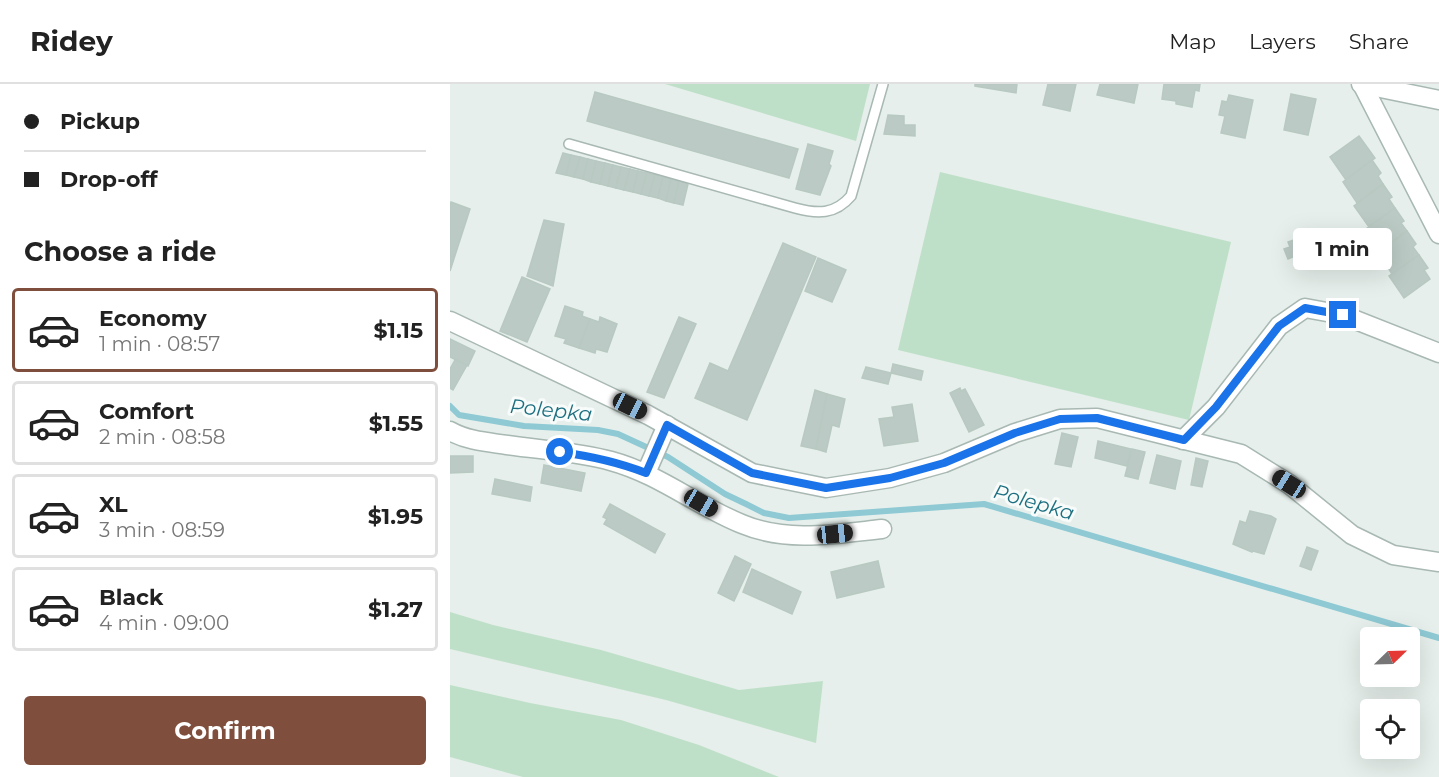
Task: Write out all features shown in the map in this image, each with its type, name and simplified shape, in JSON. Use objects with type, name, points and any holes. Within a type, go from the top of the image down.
[{"type":"street","points":[[1361,84],[1439,100]]},
{"type":"street","points":[[1361,84],[1439,234]]},
{"type":"street","points":[[1184,440],[1216,407],[1279,326],[1305,308],[1343,315],[1439,352]]},
{"type":"street","points":[[450,321],[628,405],[664,432],[752,473],[826,488],[890,478],[944,463],[1015,433],[1060,419],[1097,418],[1241,454],[1289,484],[1352,535],[1394,555],[1439,561]]},
{"type":"street","points":[[450,431],[471,440],[649,468],[715,511],[743,525],[770,532],[809,536],[882,529]]},
{"type":"street","points":[[649,468],[664,432]]},
{"type":"lane","points":[[569,144],[795,208],[824,212],[844,204],[851,196],[883,84]]},
{"type":"green space","points":[[665,84],[870,84],[856,141]]},
{"type":"green space","points":[[940,172],[1231,242],[1189,420],[898,350]]},
{"type":"green space","points":[[450,612],[493,625],[601,650],[739,690],[823,681],[816,743],[666,700],[450,649]]},
{"type":"green space","points":[[450,685],[621,720],[699,745],[779,777],[523,777],[450,757]]},
{"type":"building","points":[[975,84],[1017,84],[1016,93],[975,86]]},
{"type":"building","points":[[1048,84],[1076,84],[1070,111],[1043,105]]},
{"type":"building","points":[[1100,84],[1138,84],[1134,103],[1097,95]]},
{"type":"building","points":[[1164,84],[1200,84],[1199,91],[1195,90],[1192,107],[1162,99]]},
{"type":"building","points":[[595,92],[798,149],[789,178],[587,121]]},
{"type":"building","points":[[1291,94],[1316,99],[1308,135],[1284,130]]},
{"type":"building","points":[[1229,95],[1253,100],[1245,138],[1221,133],[1225,116],[1219,115],[1222,101],[1227,102]]},
{"type":"building","points":[[888,115],[904,116],[904,125],[915,125],[915,136],[884,134]]},
{"type":"building","points":[[1359,136],[1375,158],[1346,180],[1330,157]]},
{"type":"building","points":[[808,144],[833,151],[829,164],[831,166],[820,195],[796,189]]},
{"type":"building","points":[[563,153],[571,155],[566,175],[556,173]]},
{"type":"building","points":[[571,155],[580,157],[574,177],[566,175]]},
{"type":"building","points":[[580,157],[588,159],[583,179],[574,177]]},
{"type":"building","points":[[588,159],[596,161],[591,182],[583,179]]},
{"type":"building","points":[[1372,160],[1381,173],[1378,176],[1383,184],[1357,203],[1343,182]]},
{"type":"building","points":[[596,161],[605,163],[600,184],[591,182]]},
{"type":"building","points":[[605,163],[613,165],[608,186],[600,184]]},
{"type":"building","points":[[613,165],[621,167],[616,188],[608,186]]},
{"type":"building","points":[[621,167],[630,169],[624,190],[616,188]]},
{"type":"building","points":[[630,169],[638,171],[633,192],[624,190]]},
{"type":"building","points":[[638,171],[647,173],[641,194],[633,192]]},
{"type":"building","points":[[647,173],[655,175],[649,196],[641,194]]},
{"type":"building","points":[[655,175],[663,177],[658,198],[649,196]]},
{"type":"building","points":[[663,177],[671,179],[666,201],[658,198]]},
{"type":"building","points":[[671,179],[679,181],[674,203],[666,201]]},
{"type":"building","points":[[679,181],[688,184],[683,205],[674,203]]},
{"type":"building","points":[[1383,184],[1392,197],[1389,199],[1395,208],[1369,227],[1354,206]]},
{"type":"building","points":[[451,202],[470,209],[450,271],[450,206]]},
{"type":"building","points":[[1395,208],[1404,221],[1401,223],[1407,231],[1381,250],[1366,229]]},
{"type":"building","points":[[544,220],[564,224],[553,286],[527,276]]},
{"type":"building","points":[[1407,231],[1416,244],[1413,247],[1419,255],[1392,274],[1378,253]]},
{"type":"building","points":[[1297,239],[1302,253],[1288,259],[1284,249],[1290,247],[1288,242]]},
{"type":"building","points":[[783,243],[816,257],[747,420],[695,398],[710,363],[728,371]]},
{"type":"building","points":[[1419,255],[1428,268],[1424,270],[1430,279],[1404,298],[1389,276]]},
{"type":"building","points":[[818,258],[846,270],[832,302],[805,291]]},
{"type":"building","points":[[522,277],[550,289],[527,342],[500,331]]},
{"type":"building","points":[[565,306],[583,312],[582,316],[590,319],[579,348],[564,343],[566,339],[555,336]]},
{"type":"building","points":[[600,317],[617,324],[607,352],[596,349],[595,353],[579,348],[590,319],[599,322]]},
{"type":"building","points":[[679,317],[696,324],[664,398],[647,392]]},
{"type":"building","points":[[450,339],[475,351],[468,366],[450,357]]},
{"type":"building","points":[[455,360],[467,365],[453,390],[450,388],[450,369]]},
{"type":"building","points":[[893,364],[923,371],[921,380],[891,373]]},
{"type":"building","points":[[866,367],[891,373],[888,384],[862,378]]},
{"type":"building","points":[[960,388],[961,391],[965,389],[984,425],[969,432],[950,393]]},
{"type":"building","points":[[815,390],[827,394],[816,449],[801,446]]},
{"type":"building","points":[[827,394],[845,399],[839,427],[832,425],[826,452],[816,449]]},
{"type":"building","points":[[912,404],[918,441],[884,446],[879,419],[894,417],[892,407]]},
{"type":"building","points":[[1062,433],[1078,437],[1071,467],[1055,464]]},
{"type":"building","points":[[1098,441],[1131,449],[1127,466],[1095,458]]},
{"type":"building","points":[[1132,449],[1145,452],[1138,479],[1125,476]]},
{"type":"building","points":[[1157,455],[1181,461],[1175,489],[1150,483]]},
{"type":"building","points":[[450,456],[473,456],[473,472],[450,473]]},
{"type":"building","points":[[1196,458],[1208,461],[1202,487],[1191,485]]},
{"type":"building","points":[[544,465],[585,473],[581,491],[541,483]]},
{"type":"building","points":[[495,479],[532,487],[530,501],[492,494]]},
{"type":"building","points":[[610,504],[665,534],[655,553],[604,524],[607,519],[603,517]]},
{"type":"building","points":[[1250,511],[1276,519],[1264,554],[1233,544],[1240,521],[1246,523]]},
{"type":"building","points":[[1307,547],[1318,551],[1311,570],[1300,566]]},
{"type":"building","points":[[735,556],[751,564],[734,601],[718,593]]},
{"type":"building","points":[[878,561],[884,587],[837,598],[831,572]]},
{"type":"building","points":[[752,569],[801,592],[792,614],[743,592]]},
{"type":"waterway","name":"Polepka","points":[[450,406],[459,415],[524,426],[598,430],[618,434],[668,457],[725,494],[764,513],[789,518],[984,504],[1439,638]]},
{"type":"route","points":[[560,452],[608,460],[646,473],[667,425],[752,473],[826,488],[890,478],[944,463],[1015,433],[1060,419],[1097,418],[1184,440],[1216,407],[1279,326],[1305,308],[1343,315]]}]
